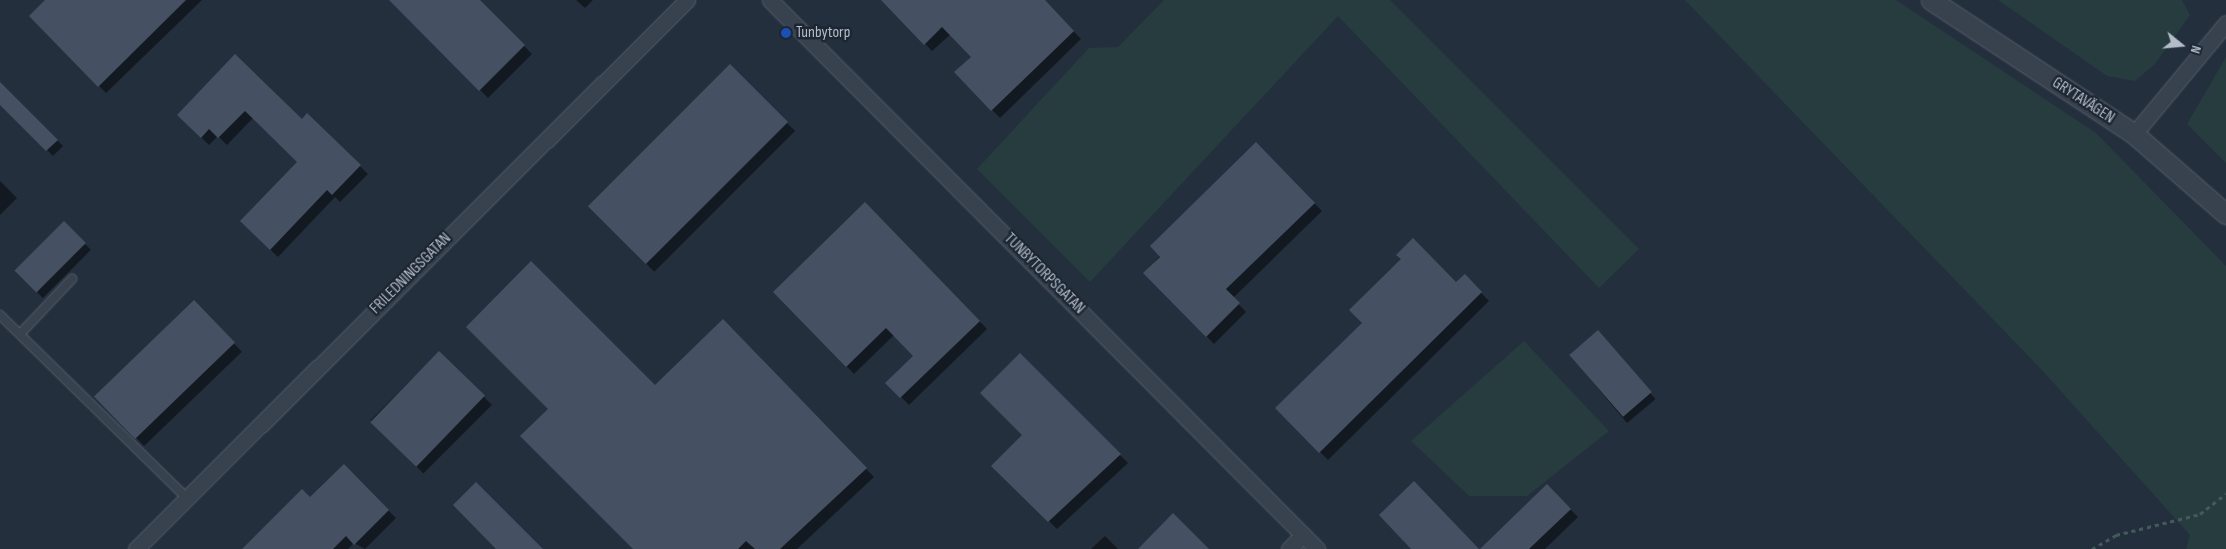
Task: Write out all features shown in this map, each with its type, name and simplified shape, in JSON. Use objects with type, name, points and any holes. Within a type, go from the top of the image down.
[{"type":"street","name":"FRILEDNINGSGATAN","points":[[136,549],[687,0]]},
{"type":"street","name":"TUNBYTORPSGATAN","points":[[770,0],[1317,549]]},
{"type":"street","name":"GRYTAVÄGEN","points":[[1932,0],[2134,134],[2226,214]]},
{"type":"street","points":[[2134,134],[2226,23]]},
{"type":"street","points":[[1289,549],[1303,535]]},
{"type":"lane","points":[[20,334],[72,279]]},
{"type":"lane","points":[[0,315],[187,498]]},
{"type":"path","points":[[2092,549],[2116,535],[2200,514],[2226,494]]},
{"type":"green space","points":[[1164,0],[1390,0],[1639,249],[1599,288],[1338,16],[1090,282],[977,169],[1089,48],[1118,47]]},
{"type":"green space","points":[[1685,0],[1896,0],[2096,133],[2226,266],[2226,549],[2186,549],[2190,535],[2040,368]]},
{"type":"green space","points":[[1998,0],[2182,0],[2190,15],[2155,64],[2135,81],[2107,76]]},
{"type":"green space","points":[[2226,57],[2226,163],[2187,124]]},
{"type":"green space","points":[[1524,341],[1609,431],[1527,496],[1469,496],[1411,441]]},
{"type":"building","points":[[45,0],[186,0],[98,87],[29,16]]},
{"type":"building","points":[[389,0],[480,0],[525,45],[479,91]]},
{"type":"building","points":[[881,0],[1045,0],[1074,31],[991,111],[954,72],[971,57],[942,27],[924,45]]},
{"type":"building","points":[[235,54],[302,119],[307,113],[361,165],[332,195],[327,190],[270,250],[240,221],[297,162],[245,111],[218,138],[209,129],[201,138],[177,115]]},
{"type":"building","points":[[730,64],[788,122],[646,264],[588,206]]},
{"type":"building","points":[[0,82],[58,140],[46,151],[0,105]]},
{"type":"building","points":[[1256,142],[1315,203],[1226,289],[1240,303],[1206,337],[1143,273],[1160,257],[1150,246]]},
{"type":"building","points":[[865,202],[980,321],[900,398],[885,383],[913,356],[886,328],[846,367],[773,292]]},
{"type":"building","points":[[64,221],[86,243],[36,292],[15,270]]},
{"type":"building","points":[[1413,238],[1456,282],[1465,274],[1482,292],[1319,453],[1275,408],[1362,323],[1349,310],[1401,259],[1396,255]]},
{"type":"building","points":[[531,261],[655,385],[723,319],[867,468],[780,549],[755,549],[746,541],[738,549],[633,549],[520,436],[548,409],[466,327]]},
{"type":"building","points":[[194,300],[235,342],[135,439],[94,397]]},
{"type":"building","points":[[1598,330],[1652,392],[1623,417],[1569,355]]},
{"type":"building","points":[[439,351],[485,395],[416,467],[370,422]]},
{"type":"building","points":[[1020,353],[1121,454],[1048,522],[991,466],[1022,435],[980,393]]},
{"type":"building","points":[[344,464],[389,510],[354,545],[346,536],[333,549],[242,549],[302,489],[310,497]]},
{"type":"building","points":[[1414,481],[1479,549],[1411,549],[1379,515]]},
{"type":"building","points":[[476,482],[543,549],[496,549],[453,505]]},
{"type":"building","points":[[1547,484],[1571,509],[1529,549],[1480,549]]},
{"type":"building","points":[[1173,513],[1209,549],[1138,549]]},
{"type":"place","name":"Tunbytorp","points":[[786,33]]}]
